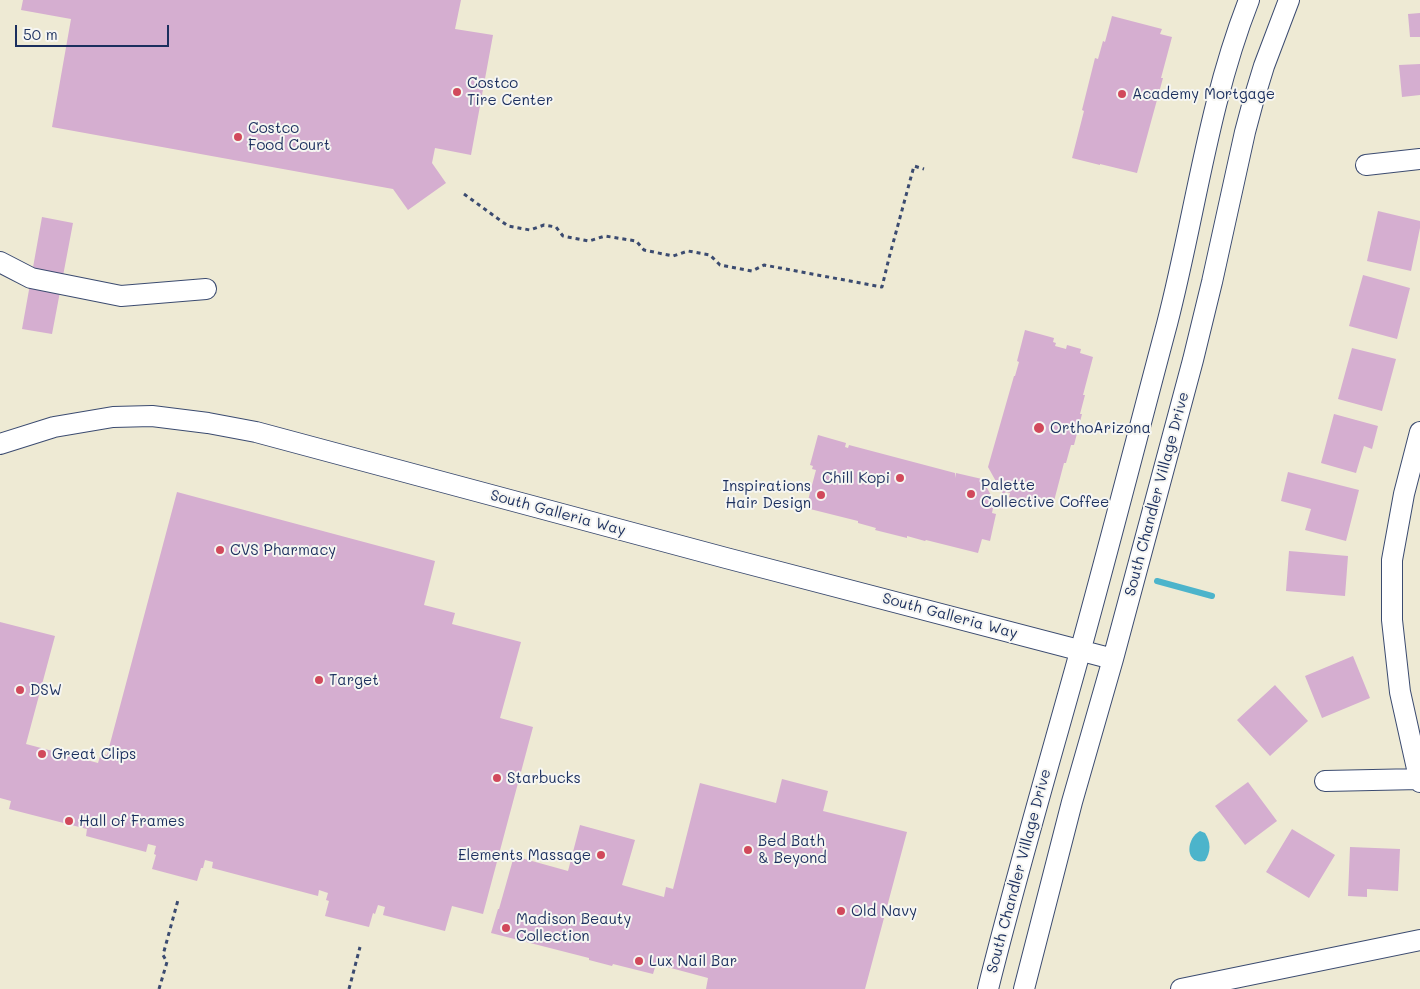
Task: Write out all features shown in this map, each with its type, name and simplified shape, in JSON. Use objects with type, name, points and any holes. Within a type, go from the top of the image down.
[{"type":"street","name":"South Chandler Village Drive","points":[[988,989],[1176,286],[1219,93],[1229,56],[1249,0]]},
{"type":"street","name":"South Chandler Village Drive","points":[[1024,989],[1072,802],[1113,659],[1198,341],[1245,132],[1264,66],[1289,0]]},
{"type":"street","points":[[1366,165],[1420,159]]},
{"type":"street","points":[[0,262],[31,278],[121,296],[206,289]]},
{"type":"street","name":"South Galleria Way","points":[[0,444],[54,427],[113,417],[152,416],[208,423],[256,432],[1113,659]]},
{"type":"street","points":[[1324,782],[1420,780],[1400,692],[1392,620],[1392,560],[1412,496],[1420,432]]},
{"type":"street","points":[[1182,989],[1257,981],[1420,940]]},
{"type":"path","points":[[464,194],[508,226],[530,230],[544,224],[556,227],[562,236],[589,241],[605,236],[636,241],[644,250],[674,256],[688,251],[710,255],[720,265],[752,271],[764,265],[882,287],[914,166],[924,169]]},
{"type":"path","points":[[160,989],[167,962],[163,955],[178,900]]},
{"type":"path","points":[[349,989],[360,947]]},
{"type":"water","points":[[1200,831],[1205,833],[1209,843],[1209,851],[1205,861],[1193,859],[1189,850],[1192,839]]},
{"type":"building","points":[[23,0],[461,0],[455,29],[493,35],[471,155],[435,148],[432,163],[446,183],[408,210],[393,189],[52,127],[71,19],[21,10]]},
{"type":"building","points":[[1420,13],[1420,37],[1410,37],[1408,14]]},
{"type":"building","name":"Academy Mortgage","points":[[1112,16],[1162,29],[1160,34],[1172,37],[1161,78],[1163,78],[1137,173],[1072,158],[1095,58],[1098,59],[1103,41],[1105,42]]},
{"type":"building","points":[[1420,64],[1420,95],[1402,97],[1399,65]]},
{"type":"building","points":[[1378,211],[1420,221],[1411,271],[1367,261]]},
{"type":"building","points":[[42,217],[73,223],[52,334],[22,329]]},
{"type":"building","points":[[1363,275],[1410,288],[1397,339],[1349,326]]},
{"type":"building","name":"OrthoArizona","points":[[1025,330],[1054,338],[1055,346],[1066,349],[1067,345],[1081,349],[1080,353],[1093,357],[1083,395],[1085,395],[1080,414],[1082,414],[1074,445],[1071,445],[1066,463],[1064,463],[1054,501],[1040,498],[1038,505],[1009,497],[1010,493],[1006,492],[1003,494],[988,467],[1019,362],[1017,361]]},
{"type":"building","points":[[1352,348],[1396,359],[1382,411],[1338,399]]},
{"type":"building","points":[[1334,414],[1378,426],[1372,449],[1364,446],[1356,473],[1321,463]]},
{"type":"building","points":[[818,435],[846,443],[845,447],[848,448],[849,445],[955,473],[955,478],[956,473],[982,479],[997,506],[993,508],[992,513],[996,514],[990,541],[982,539],[978,553],[875,530],[876,528],[858,523],[858,521],[806,508],[816,470],[812,469],[813,466],[810,465]]},
{"type":"building","points":[[1288,472],[1359,490],[1346,541],[1305,530],[1311,509],[1281,501]]},
{"type":"building","name":"Target","points":[[177,492],[435,561],[424,605],[455,613],[452,624],[521,642],[500,718],[533,727],[483,914],[452,906],[445,931],[383,915],[385,907],[378,905],[375,914],[373,913],[369,927],[325,916],[329,901],[326,900],[328,893],[319,890],[318,896],[212,868],[213,862],[205,860],[197,881],[152,869],[156,855],[154,854],[156,846],[148,844],[146,852],[86,836],[87,829],[9,809],[11,801],[0,798],[0,622],[55,636],[26,744],[98,763],[101,753],[107,755]]},
{"type":"building","points":[[1289,551],[1348,556],[1345,596],[1286,591]]},
{"type":"building","points":[[1353,656],[1370,698],[1322,718],[1305,676]]},
{"type":"building","points":[[1275,685],[1308,721],[1270,756],[1237,720]]},
{"type":"building","points":[[782,779],[828,791],[823,811],[907,832],[865,989],[706,989],[708,978],[656,964],[653,974],[613,964],[612,966],[589,960],[589,958],[491,933],[514,856],[568,871],[580,825],[635,840],[622,885],[664,897],[666,887],[673,889],[700,783],[776,803]]},
{"type":"building","points":[[1248,782],[1277,821],[1245,845],[1215,806]]},
{"type":"building","points":[[1292,829],[1335,855],[1309,898],[1266,872]]},
{"type":"building","points":[[1350,847],[1400,849],[1398,891],[1367,889],[1367,897],[1348,896]]},
{"type":"waterway","points":[[1157,581],[1212,596]]},
{"type":"place","name":"Costco Tire Center","points":[[457,92]]},
{"type":"place","name":"Academy Mortgage","points":[[1122,94]]},
{"type":"place","name":"Costco Food Court","points":[[238,137]]},
{"type":"place","name":"OrthoArizona","points":[[1039,428]]},
{"type":"place","name":"Chill Kopi","points":[[900,478]]},
{"type":"place","name":"Palette Collective Coffee","points":[[971,494]]},
{"type":"place","name":"Inspirations Hair Design","points":[[821,495]]},
{"type":"place","name":"CVS Pharmacy","points":[[220,550]]},
{"type":"place","name":"Target","points":[[319,680]]},
{"type":"place","name":"DSW","points":[[20,690]]},
{"type":"place","name":"Great Clips","points":[[42,754]]},
{"type":"place","name":"Starbucks","points":[[497,778]]},
{"type":"place","name":"Hall of Frames","points":[[69,821]]},
{"type":"place","name":"Bed Bath & Beyond","points":[[748,850]]},
{"type":"place","name":"Elements Massage","points":[[601,855]]},
{"type":"place","name":"Old Navy","points":[[841,911]]},
{"type":"place","name":"Madison Beauty Collection","points":[[506,928]]},
{"type":"place","name":"Lux Nail Bar","points":[[639,961]]}]
